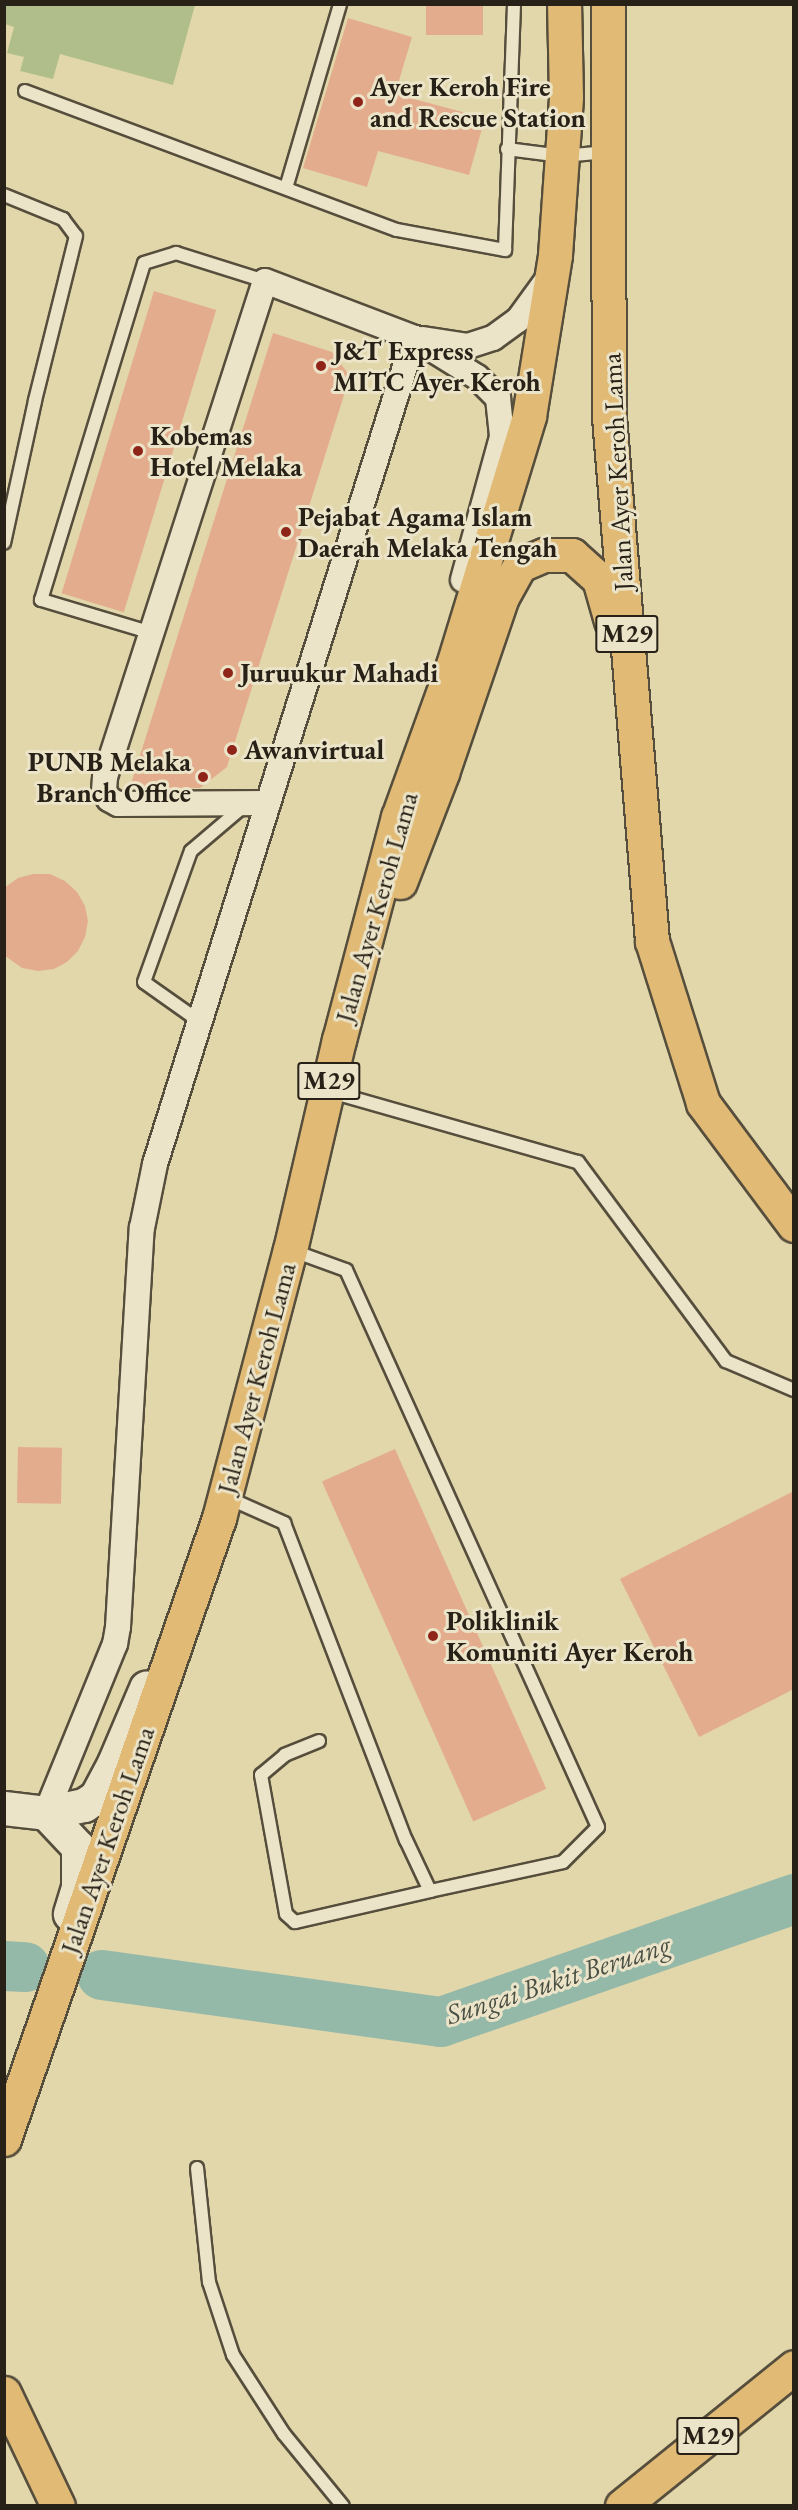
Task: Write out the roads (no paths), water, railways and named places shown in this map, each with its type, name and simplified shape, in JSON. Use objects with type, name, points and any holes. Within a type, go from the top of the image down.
[{"type":"main road","name":"Jalan Ayer Keroh Lama","points":[[7,2130],[222,1507],[290,1250],[339,1040],[398,817],[453,665],[529,416],[551,275],[562,156],[566,97],[564,4]]},
{"type":"main road","name":"Jalan Ayer Keroh Lama","points":[[608,4],[609,417],[652,941],[703,1103],[794,1225]]},
{"type":"main road","points":[[339,1040],[442,772],[502,597],[520,565],[544,555],[572,555],[599,579],[610,616],[617,689],[646,871]]},
{"type":"main road","name":"M29","points":[[622,2505],[794,2367]]},
{"type":"main road","points":[[4,2393],[58,2505]]},
{"type":"street","points":[[414,338],[468,346],[493,338],[518,320],[551,275]]},
{"type":"street","points":[[258,803],[118,804],[109,799],[104,791],[105,777],[265,281],[414,338],[477,377],[498,398],[502,437],[398,817]]},
{"type":"street","points":[[46,1813],[115,1644],[142,1228],[155,1164],[200,1021],[258,803],[414,338]]},
{"type":"street","points":[[4,1808],[46,1813],[84,1805],[96,1797],[114,1763],[222,1507]]},
{"type":"street","points":[[7,2130],[78,1887],[78,1847],[46,1813]]},
{"type":"lane","points":[[286,188],[340,4]]},
{"type":"lane","points":[[25,92],[397,230],[505,250],[514,5]]},
{"type":"lane","points":[[507,149],[562,156],[609,152]]},
{"type":"lane","points":[[4,195],[63,219],[76,236],[35,401],[4,543]]},
{"type":"lane","points":[[152,633],[41,600],[144,263],[176,253],[265,281]]},
{"type":"lane","points":[[200,1021],[144,982],[191,851],[258,803]]},
{"type":"lane","points":[[327,1091],[578,1162],[726,1361],[794,1390]]},
{"type":"lane","points":[[290,1250],[346,1270],[597,1827],[563,1862],[296,1922],[286,1914],[261,1775],[285,1755],[319,1742]]},
{"type":"lane","points":[[222,1507],[284,1523],[405,1840],[430,1892]]},
{"type":"lane","points":[[197,2168],[209,2282],[233,2355],[284,2434],[343,2505]]},
{"type":"waterway","name":"Sungai Bukit Beruang","points":[[102,1975],[441,2022],[794,1899]]},
{"type":"waterway","points":[[4,1966],[25,1967]]},
{"type":"place","name":"Ayer Keroh Fire and Rescue Station","points":[[358,102]]},
{"type":"place","name":"J&T Express MITC Ayer Keroh","points":[[321,366]]},
{"type":"place","name":"Kobemas Hotel Melaka","points":[[138,451]]},
{"type":"place","name":"Pejabat Agama Islam Daerah Melaka Tengah","points":[[286,532]]},
{"type":"place","name":"Juruukur Mahadi","points":[[228,673]]},
{"type":"place","name":"Awanvirtual","points":[[232,750]]},
{"type":"place","name":"PUNB Melaka Branch Office","points":[[203,777]]},
{"type":"place","name":"Poliklinik Komuniti Ayer Keroh","points":[[433,1636]]}]
